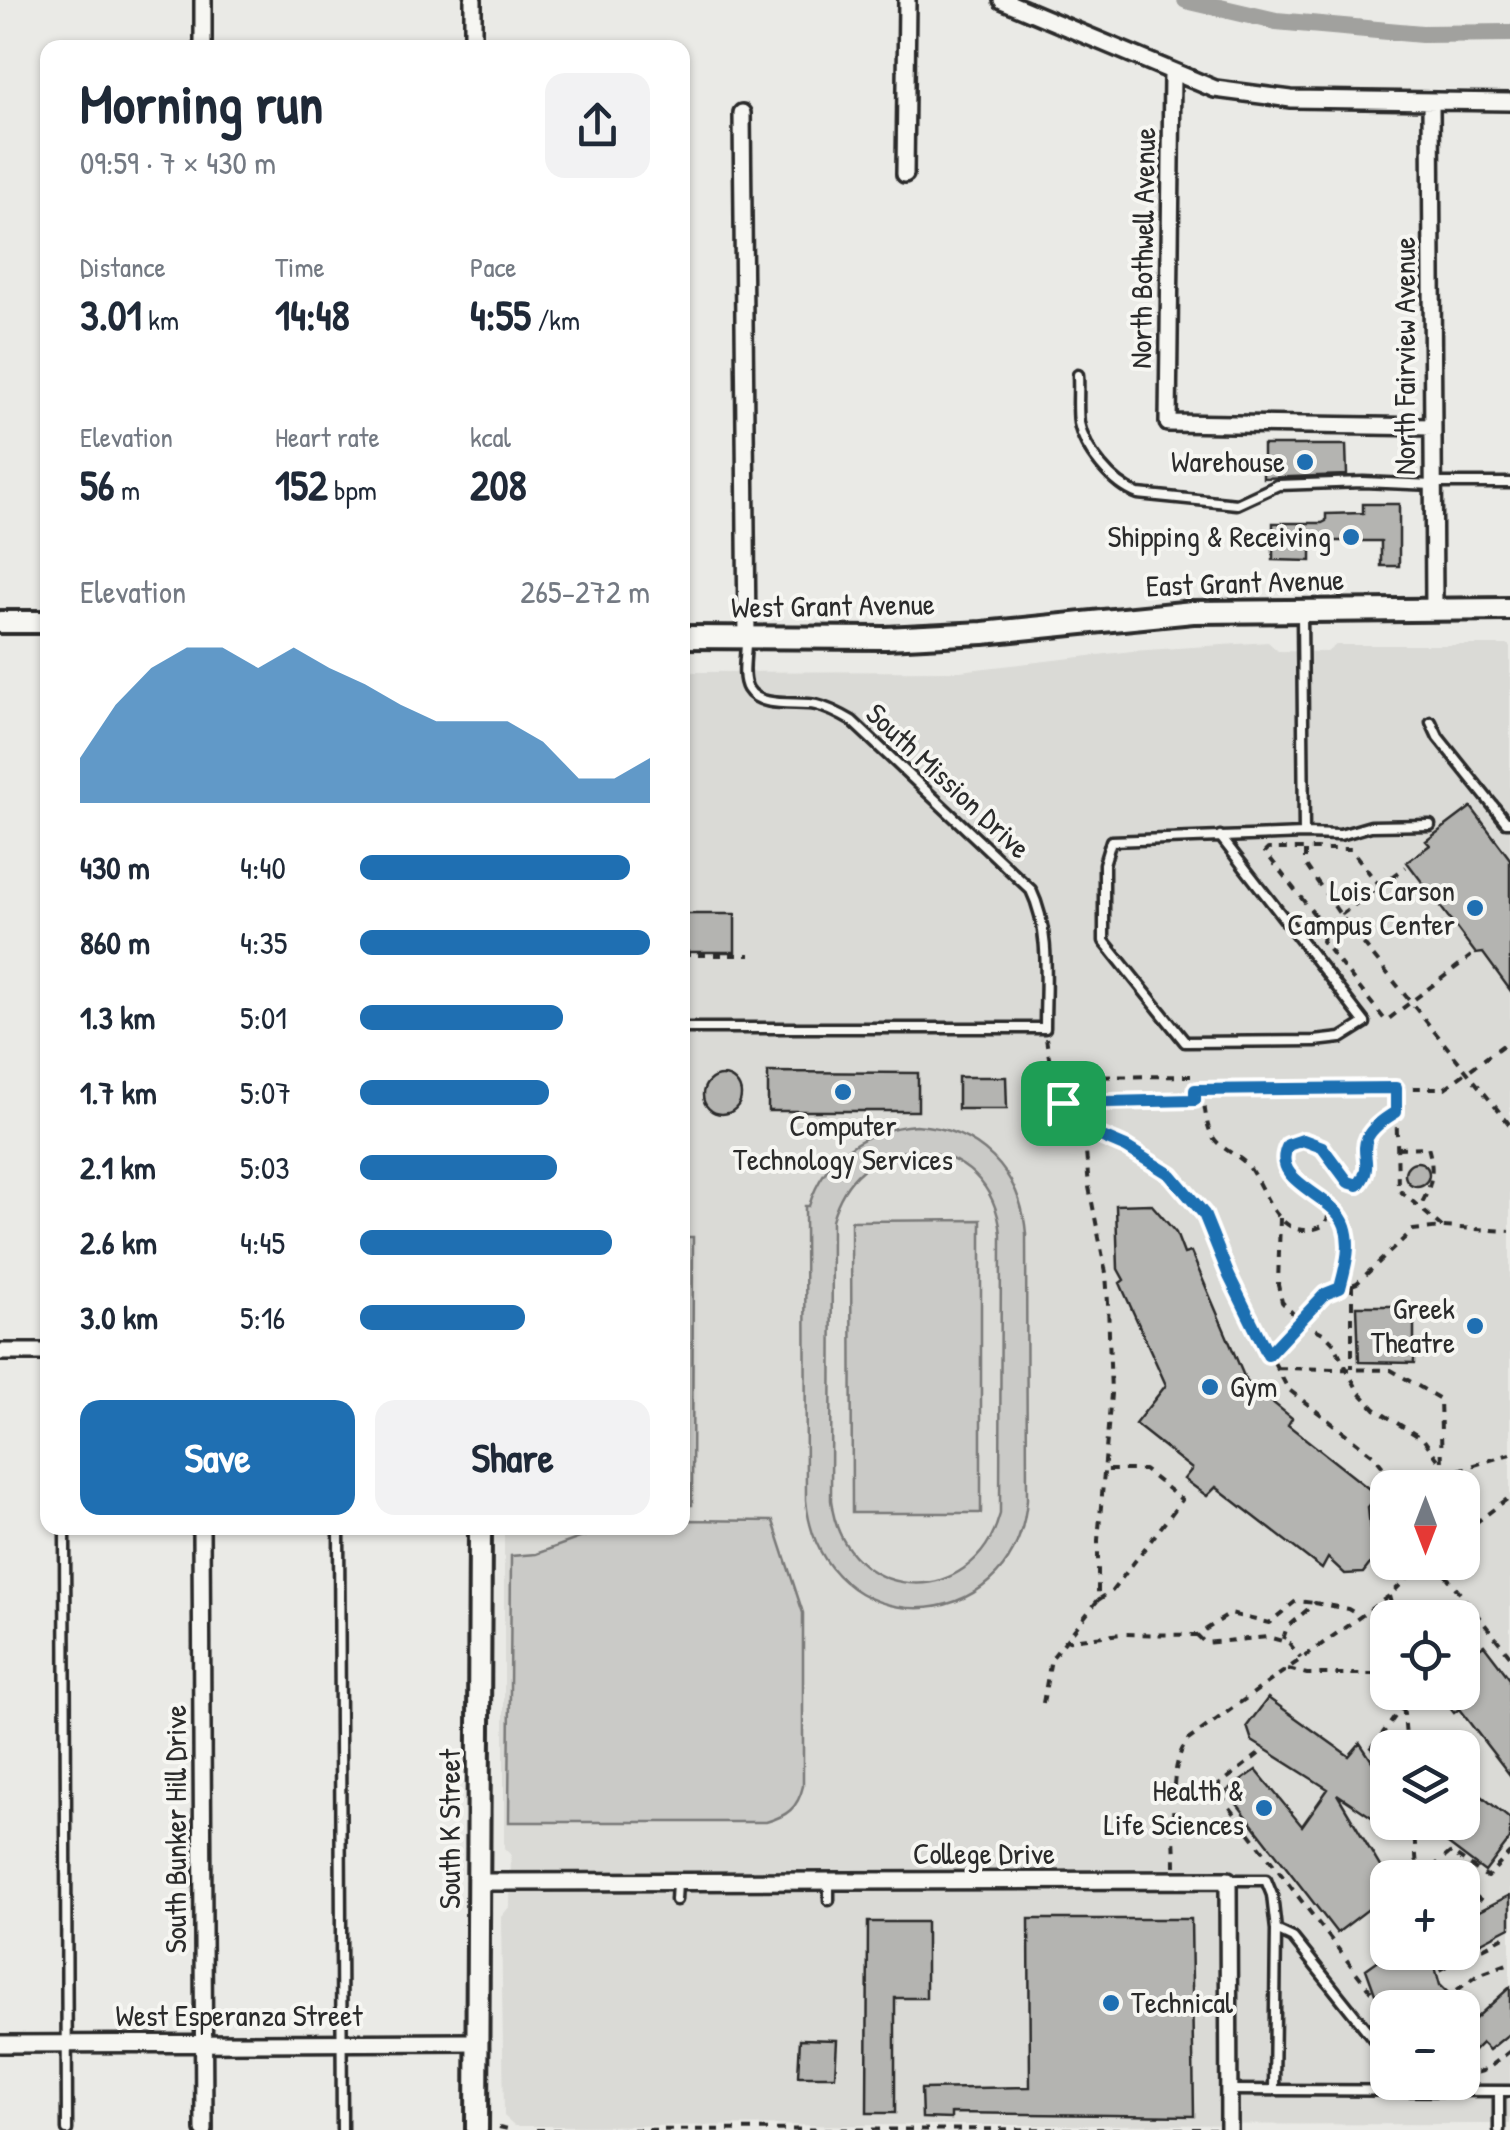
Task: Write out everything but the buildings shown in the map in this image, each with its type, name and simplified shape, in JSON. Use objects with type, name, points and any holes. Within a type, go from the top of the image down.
[{"type":"street","points":[[203,40],[204,0]]},
{"type":"street","points":[[473,0],[473,40]]},
{"type":"street","points":[[905,174],[907,0]]},
{"type":"street","points":[[1002,0],[1215,89],[1253,96],[1510,102]]},
{"type":"street","name":"North Bothwell Avenue","points":[[1172,74],[1168,423],[1433,428]]},
{"type":"street","name":"North Fairview Avenue","points":[[1432,103],[1434,608]]},
{"type":"street","points":[[742,113],[746,637]]},
{"type":"street","name":"East Grant Avenue","points":[[983,633],[1193,612],[1510,608]]},
{"type":"street","points":[[0,622],[40,622]]},
{"type":"street","name":"West Grant Avenue","points":[[690,637],[886,638],[983,633]]},
{"type":"street","points":[[0,1352],[40,1352]]},
{"type":"street","name":"South Bunker Hill Drive","points":[[202,1535],[204,2130]]},
{"type":"street","name":"South K Street","points":[[477,2130],[480,1535]]},
{"type":"street","points":[[1228,1880],[1229,2130]]},
{"type":"street","name":"College Drive","points":[[480,1882],[1228,1880]]},
{"type":"street","name":"West Esperanza Street","points":[[0,2044],[478,2042]]},
{"type":"lane","points":[[1078,375],[1079,423],[1084,438],[1111,477],[1123,489],[1138,494],[1237,504],[1278,485],[1510,484]]},
{"type":"lane","points":[[1302,609],[1304,834]]},
{"type":"lane","name":"South Mission Drive","points":[[746,637],[746,687],[754,696],[780,703],[820,706],[852,721],[1031,890],[1041,910],[1044,930],[1045,1028]]},
{"type":"lane","points":[[1431,722],[1438,737],[1509,824]]},
{"type":"lane","points":[[1220,836],[1365,1023],[1341,1038],[1315,1041],[1185,1042],[1104,941],[1104,864],[1111,842],[1220,836],[1340,835],[1371,826],[1430,825]]},
{"type":"lane","points":[[690,1028],[1045,1028]]},
{"type":"lane","points":[[64,1535],[67,2130]]},
{"type":"lane","points":[[339,1535],[342,2130]]},
{"type":"lane","name":"College Drive","points":[[1228,1880],[1266,1880],[1276,1930]]},
{"type":"lane","points":[[676,1882],[676,1900]]},
{"type":"lane","points":[[829,1882],[829,1900]]},
{"type":"lane","points":[[1274,2090],[1276,1930],[1293,1938],[1370,2034]]},
{"type":"lane","points":[[1229,2090],[1370,2088]]},
{"type":"lane","points":[[1480,2090],[1510,2091]]},
{"type":"lane","points":[[1499,2091],[1499,2130]]},
{"type":"path","points":[[1304,834],[1305,864],[1341,916],[1510,1125]]},
{"type":"path","points":[[1380,887],[1352,850],[1265,852],[1325,928],[1322,941],[1386,1022],[1472,956]]},
{"type":"path","points":[[1341,916],[1406,867]]},
{"type":"path","points":[[690,954],[750,954]]},
{"type":"path","points":[[1045,1028],[1052,1077],[1063,1103],[1084,1129],[1126,1147],[1171,1175],[1204,1214],[1229,1276],[1288,1389],[1373,1455],[1385,1470]]},
{"type":"path","points":[[1195,1090],[1445,1088],[1510,1040]]},
{"type":"path","points":[[1052,1077],[1194,1076],[1195,1100],[1063,1103]]},
{"type":"path","points":[[1396,1088],[1398,1189],[1442,1227]]},
{"type":"path","points":[[1202,1090],[1212,1137],[1246,1163],[1288,1226],[1311,1231],[1325,1225],[1332,1206]]},
{"type":"path","points":[[1340,1288],[1349,1248],[1345,1225],[1332,1206],[1292,1178],[1283,1156],[1288,1145],[1303,1140],[1322,1147],[1348,1182],[1358,1185],[1364,1178],[1365,1139],[1373,1126],[1396,1112]]},
{"type":"path","points":[[1084,1129],[1089,1188],[1106,1273],[1111,1394],[1098,1540],[1098,1600]]},
{"type":"path","points":[[1397,1148],[1428,1147],[1434,1168],[1429,1190],[1419,1208]]},
{"type":"path","points":[[1280,1218],[1278,1285],[1282,1302],[1300,1321],[1325,1334],[1350,1368],[1358,1391],[1375,1409],[1424,1440],[1449,1473],[1510,1454]]},
{"type":"path","points":[[1268,1355],[1325,1294],[1352,1284],[1413,1230],[1442,1227],[1510,1231]]},
{"type":"path","points":[[1350,1368],[1352,1284]]},
{"type":"path","points":[[1277,1368],[1391,1370],[1440,1399],[1442,1465]]},
{"type":"path","points":[[1044,1703],[1051,1659],[1063,1641],[1098,1600],[1112,1591],[1182,1500],[1144,1470],[1105,1470]]},
{"type":"path","points":[[1480,1520],[1510,1497]]},
{"type":"path","points":[[1175,1880],[1175,1770],[1179,1751],[1188,1740],[1405,1580]]},
{"type":"path","points":[[1450,1580],[1510,1656]]},
{"type":"path","points":[[1388,1596],[1389,1600]]},
{"type":"path","points":[[1268,1623],[1296,1601],[1307,1600],[1358,1615]]},
{"type":"path","points":[[1282,1640],[1287,1627],[1315,1603]]},
{"type":"path","points":[[1063,1641],[1120,1634],[1197,1635],[1230,1614],[1268,1623]]},
{"type":"path","points":[[1268,1623],[1268,1637]]},
{"type":"path","points":[[1197,1635],[1205,1642],[1268,1637],[1282,1640],[1301,1658]]},
{"type":"path","points":[[1286,1668],[1307,1674],[1370,1674]]},
{"type":"path","points":[[1259,1754],[1214,1788],[1370,1991]]},
{"type":"path","points":[[1441,1860],[1451,1852],[1463,1860]]},
{"type":"path","points":[[1480,1872],[1487,1877],[1510,1853]]},
{"type":"path","points":[[1480,1900],[1486,1904]]},
{"type":"path","points":[[1480,1949],[1510,1934]]},
{"type":"path","points":[[1457,1990],[1478,1975],[1510,1964]]},
{"type":"path","points":[[1480,2072],[1510,2052]]},
{"type":"path","points":[[499,2127],[513,2130]]},
{"type":"path","points":[[536,2130],[1215,2129]]},
{"type":"shaded area","points":[[1268,642],[1278,651],[1327,652],[1336,645],[1510,645],[1510,2124],[515,2126],[504,2116],[501,1917],[510,1906],[511,1855],[504,1848],[504,1535],[690,1535],[690,672],[960,671],[1132,651]]},
{"type":"shaded area","points":[[897,1128],[939,1128],[959,1135],[993,1157],[1016,1191],[1026,1234],[1027,1499],[1015,1547],[990,1581],[956,1601],[917,1608],[879,1602],[844,1581],[819,1548],[806,1500],[805,1206],[809,1206],[836,1159],[864,1139]],"holes":[[[900,1152],[933,1153],[963,1165],[975,1175],[998,1216],[1000,1514],[985,1546],[964,1568],[938,1581],[910,1583],[882,1576],[858,1560],[840,1534],[831,1500],[832,1220],[852,1180],[873,1163]]]},
{"type":"shaded area","points":[[981,1220],[981,1513],[852,1513],[851,1221]]},
{"type":"shaded area","points":[[690,1237],[693,1237],[690,1505]]},
{"type":"shaded area","points":[[690,1520],[773,1521],[803,1613],[803,1786],[795,1805],[786,1814],[766,1822],[509,1822],[511,1556],[536,1554],[588,1535],[690,1535]]},
{"type":"waterway","points":[[1186,0],[1276,21],[1422,34],[1510,33]]},
{"type":"place","name":"Warehouse","points":[[1305,462]]},
{"type":"place","name":"Shipping & Receiving","points":[[1351,537]]},
{"type":"place","name":"Lois Carson Campus Center","points":[[1475,908]]},
{"type":"place","name":"Computer Technology Services","points":[[843,1092]]},
{"type":"place","name":"Greek Theatre","points":[[1475,1326]]},
{"type":"place","name":"Gym","points":[[1210,1387]]},
{"type":"place","name":"Health & Life Sciences","points":[[1264,1808]]},
{"type":"place","name":"Technical","points":[[1111,2003]]},
{"type":"route","points":[[1396,1088],[1396,1112],[1373,1126],[1365,1139],[1364,1178],[1358,1185],[1348,1182],[1322,1147],[1303,1140],[1288,1145],[1283,1156],[1285,1167],[1292,1178],[1336,1208],[1345,1225],[1349,1248],[1340,1288],[1325,1294],[1268,1355],[1204,1214],[1171,1175],[1126,1147],[1084,1129],[1063,1103],[1195,1100],[1195,1090],[1396,1088]]}]
